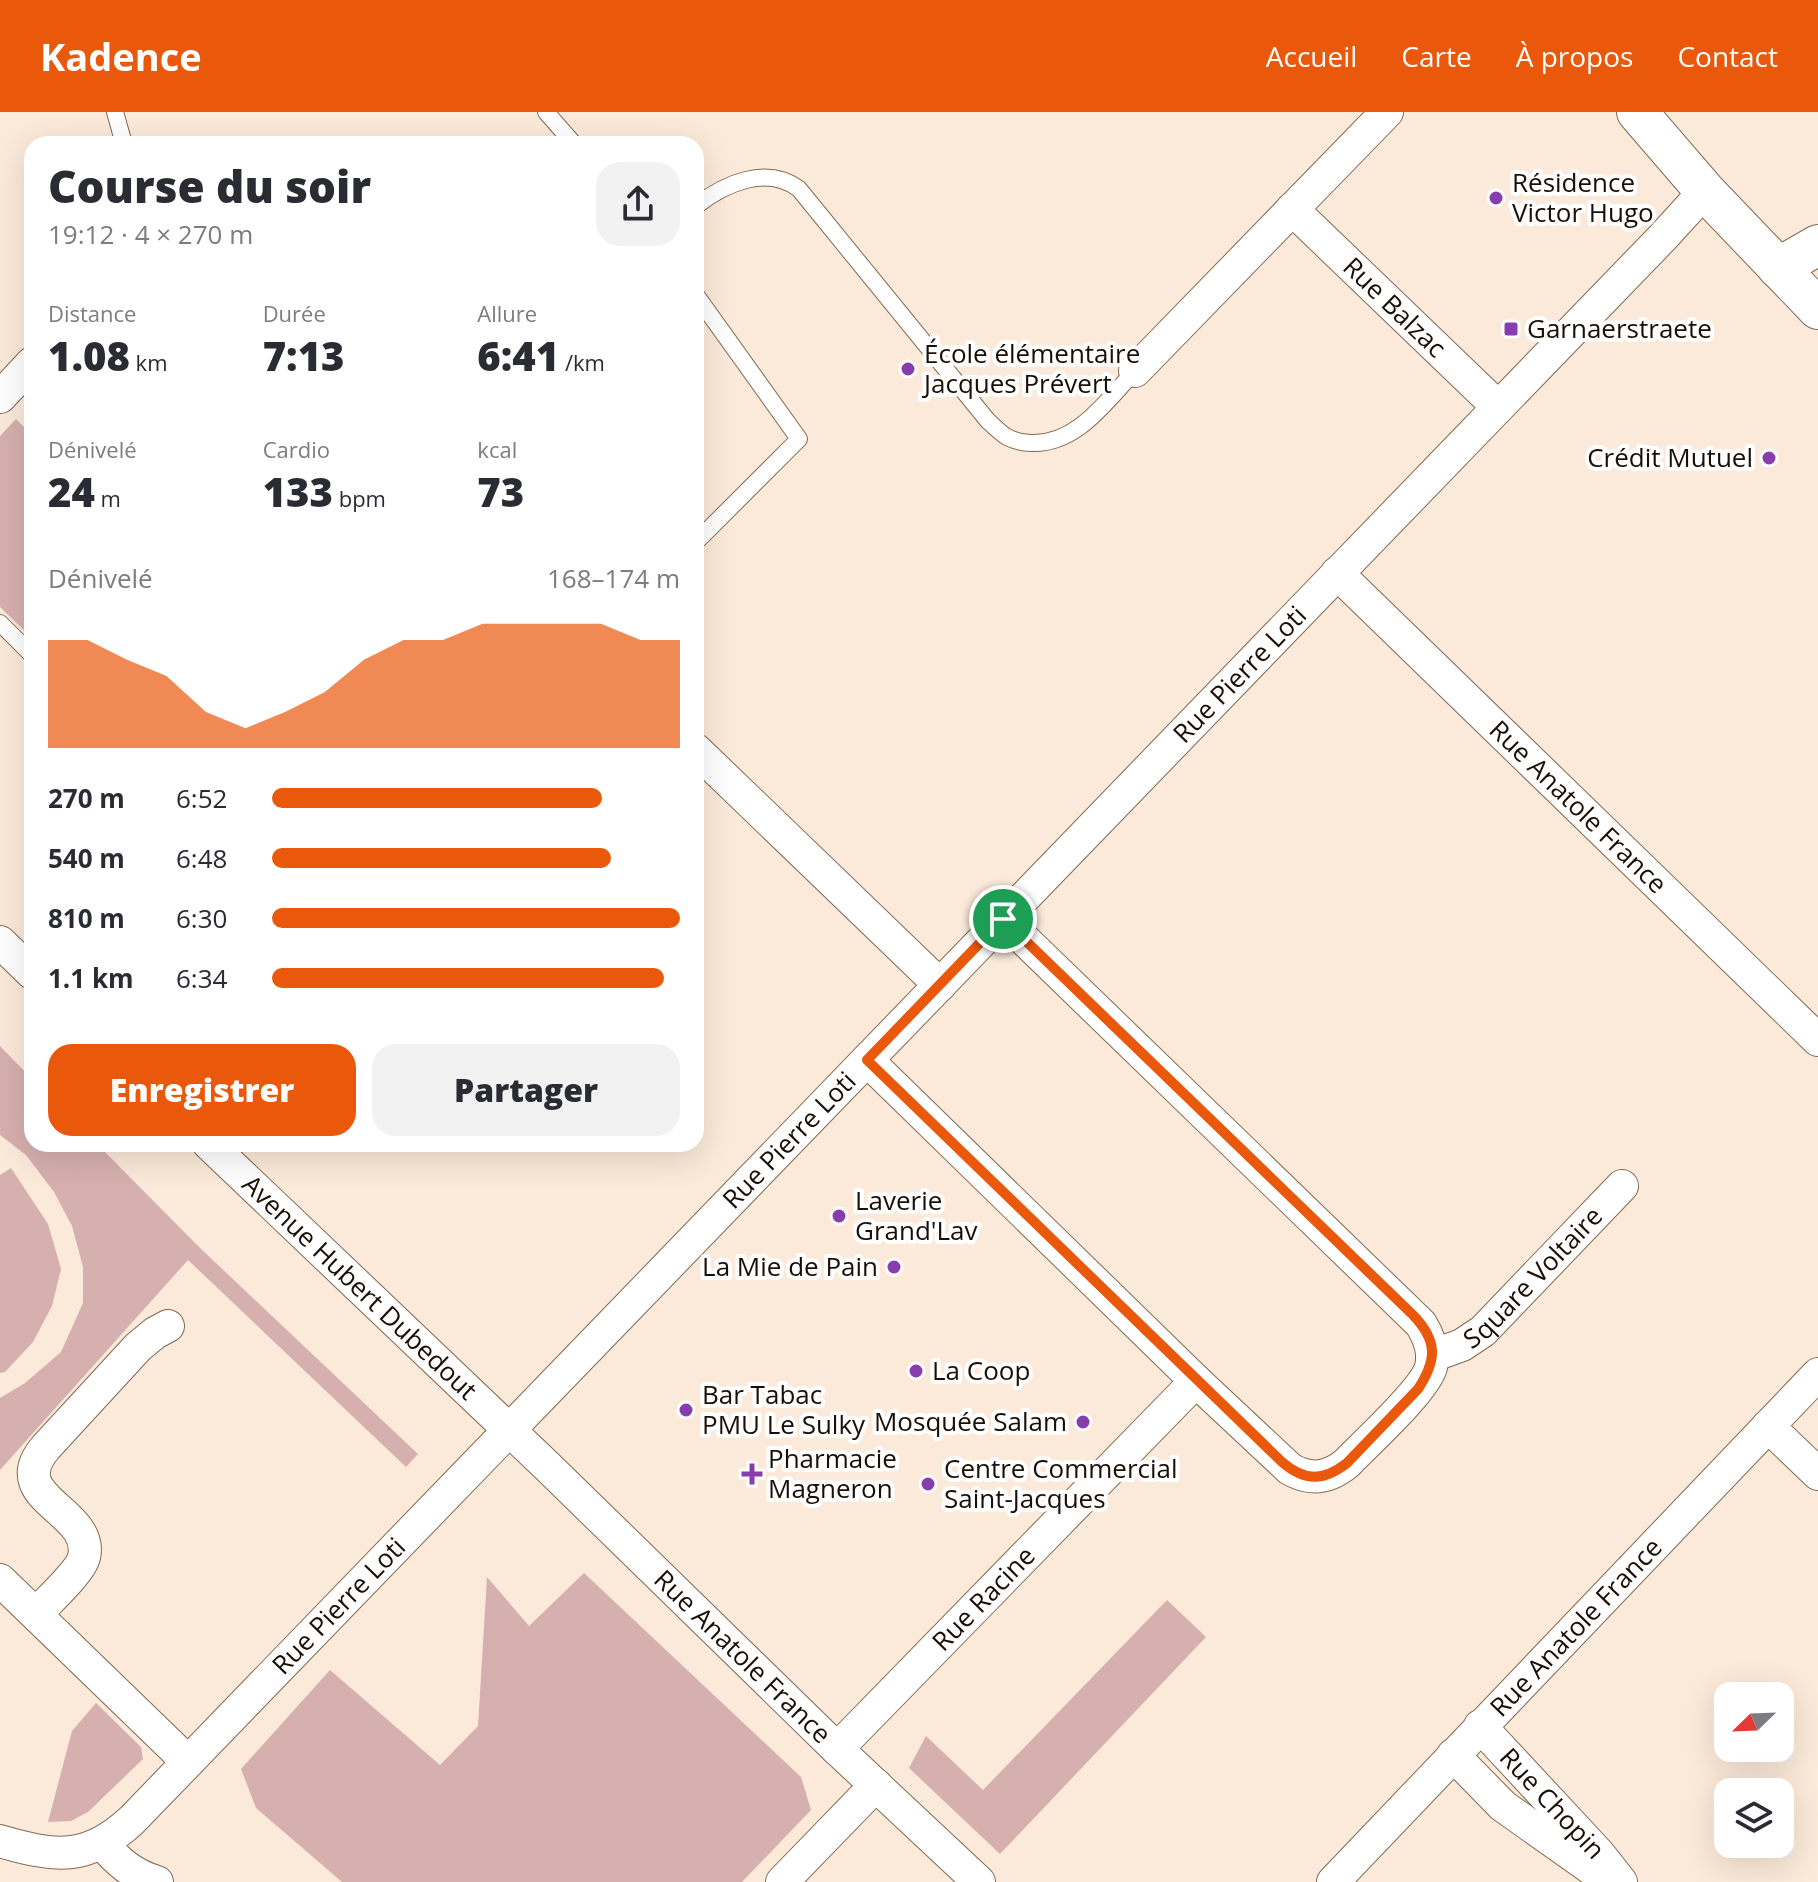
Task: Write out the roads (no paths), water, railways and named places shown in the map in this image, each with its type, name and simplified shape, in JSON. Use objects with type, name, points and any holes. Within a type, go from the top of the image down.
[{"type":"street","points":[[1135,371],[1387,112]]},
{"type":"street","points":[[1637,112],[1705,191],[1818,309]]},
{"type":"street","name":"Rue Pierre Loti","points":[[102,1843],[132,1820],[1705,191]]},
{"type":"street","name":"Rue Balzac","points":[[1292,209],[1498,407]]},
{"type":"street","points":[[1778,268],[1818,245]]},
{"type":"street","points":[[0,397],[24,372]]},
{"type":"street","name":"Rue Anatole France","points":[[1337,573],[1818,1040]]},
{"type":"street","points":[[704,758],[940,985]]},
{"type":"street","points":[[867,1060],[1290,1469],[1309,1477],[1320,1477],[1347,1463],[1418,1389],[1429,1372],[1432,1356],[1426,1332],[1413,1315],[1003,919]]},
{"type":"street","points":[[0,942],[24,965]]},
{"type":"street","name":"Avenue Hubert Dubedout","points":[[217,1152],[510,1430]]},
{"type":"street","name":"Square Voltaire","points":[[1432,1356],[1462,1345],[1483,1331],[1622,1186]]},
{"type":"street","points":[[36,1614],[78,1568],[85,1552],[77,1527],[38,1488],[34,1478],[35,1464],[46,1447],[138,1347],[168,1326]]},
{"type":"street","name":"Rue Anatole France","points":[[1333,1882],[1818,1374]]},
{"type":"street","name":"Rue Racine","points":[[837,1749],[1196,1381]]},
{"type":"street","points":[[1768,1426],[1818,1474]]},
{"type":"street","name":"Rue Anatole France","points":[[510,1430],[837,1749],[979,1882]]},
{"type":"street","points":[[0,1580],[188,1762]]},
{"type":"street","name":"Rue Chopin","points":[[1480,1726],[1599,1854],[1621,1882]]},
{"type":"street","name":"Rue Chopin","points":[[1453,1755],[1503,1806],[1608,1882]]},
{"type":"street","points":[[782,1882],[876,1785]]},
{"type":"street","points":[[0,1841],[46,1853],[78,1852],[102,1843],[127,1869],[157,1882]]},
{"type":"lane","points":[[115,112],[122,136]]},
{"type":"lane","points":[[546,112],[567,136]]},
{"type":"lane","points":[[704,201],[739,181],[766,178],[790,182],[799,189],[988,421],[1007,437],[1019,442],[1043,443],[1077,430],[1135,371]]},
{"type":"lane","points":[[704,306],[799,439],[704,534]]},
{"type":"lane","points":[[0,623],[24,647]]},
{"type":"place","name":"Résidence Victor Hugo","points":[[1496,198]]},
{"type":"place","name":"Garnaerstraete","points":[[1511,329]]},
{"type":"place","name":"École élémentaire Jacques Prévert","points":[[908,369]]},
{"type":"place","name":"Crédit Mutuel","points":[[1769,458]]},
{"type":"place","name":"Laverie Grand'Lav","points":[[839,1216]]},
{"type":"place","name":"La Mie de Pain","points":[[894,1267]]},
{"type":"place","name":"La Coop","points":[[916,1371]]},
{"type":"place","name":"Bar Tabac PMU Le Sulky","points":[[686,1410]]},
{"type":"place","name":"Mosquée Salam","points":[[1083,1422]]},
{"type":"place","name":"Pharmacie Magneron","points":[[752,1474]]},
{"type":"place","name":"Centre Commercial Saint-Jacques","points":[[928,1484]]}]
